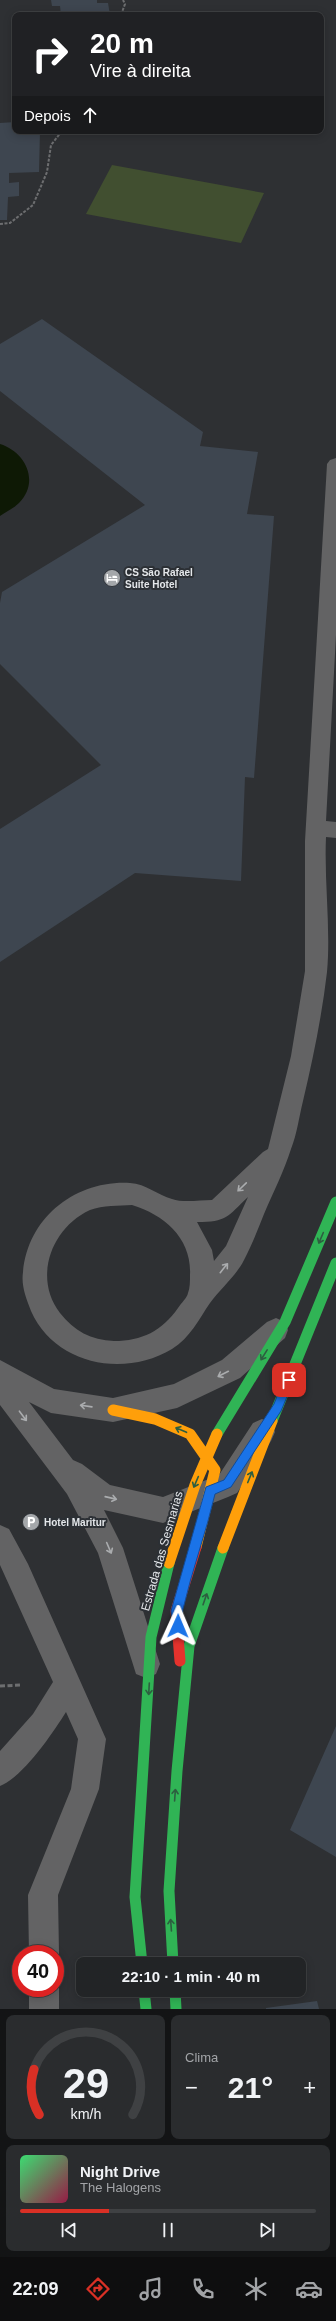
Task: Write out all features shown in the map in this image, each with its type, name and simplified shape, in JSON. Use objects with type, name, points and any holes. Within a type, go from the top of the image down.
[{"type":"street","points":[[199,1298],[203,1271],[202,1256],[192,1231],[173,1212],[148,1198],[132,1194],[104,1195],[83,1201],[60,1217],[45,1235],[36,1262],[34,1277],[40,1304],[48,1318],[68,1338],[94,1350],[124,1353],[150,1347],[176,1331],[199,1298],[235,1254],[280,1149],[302,1056],[316,971],[316,828],[336,464]]},
{"type":"street","points":[[316,828],[336,830]]},
{"type":"street","points":[[173,1212],[217,1212],[280,1149]]},
{"type":"street","name":"Estrada das Sesmarias","points":[[141,1957],[135,1897],[151,1637],[168,1567],[200,1494],[207,1458],[222,1424],[285,1322],[336,1202]]},
{"type":"street","points":[[173,1957],[169,1891],[189,1646],[233,1518],[336,1263]]},
{"type":"street","points":[[113,1410],[177,1396],[231,1370],[285,1322]]},
{"type":"street","points":[[0,1372],[51,1401],[113,1410],[155,1420],[190,1434],[215,1470],[200,1494],[202,1527],[176,1611],[184,1702]]},
{"type":"street","points":[[0,1384],[76,1485],[110,1548],[149,1674]]},
{"type":"street","points":[[57,1460],[104,1497],[163,1510],[228,1484],[277,1408]]},
{"type":"street","points":[[0,1538],[19,1573],[92,1739],[85,1789],[43,1895],[44,1945]]},
{"type":"street","points":[[0,1772],[43,1724],[68,1683]]},
{"type":"street","points":[[44,1997],[44,2009]]},
{"type":"street","points":[[145,1997],[146,2009]]},
{"type":"street","points":[[175,1997],[176,2009]]},
{"type":"path","points":[[122,12],[125,4],[123,0]]},
{"type":"path","points":[[0,224],[10,223],[33,205],[47,172],[51,145],[60,134]]},
{"type":"green space","points":[[112,165],[264,193],[241,243],[86,214]]},
{"type":"shaded area","points":[[0,444],[9,448],[23,461],[29,477],[29,486],[19,503],[0,516]]},
{"type":"building","points":[[51,0],[97,0],[97,3],[108,3],[110,12],[61,12],[60,6],[52,6]]},
{"type":"building","points":[[12,122],[12,134],[40,134],[39,172],[9,173],[9,183],[19,182],[19,196],[8,197],[7,220],[0,220],[0,123]]},
{"type":"building","points":[[42,319],[203,432],[200,446],[258,452],[247,514],[274,516],[254,778],[245,777],[241,881],[135,873],[0,962],[0,829],[101,765],[0,664],[0,603],[2,592],[145,505],[0,391],[0,344]]},
{"type":"building","points":[[336,1726],[336,1857],[290,1830]]},
{"type":"building","points":[[317,2001],[319,2009],[266,2009],[266,2008]]},
{"type":"traffic: fast","points":[[217,1434],[285,1322],[336,1202]]},
{"type":"traffic: fast","points":[[272,1421],[336,1263]]},
{"type":"traffic: fast","points":[[173,1957],[169,1891],[177,1771],[189,1646],[223,1548]]},
{"type":"traffic: fast","points":[[141,1957],[135,1897],[151,1637],[169,1563]]},
{"type":"traffic: fast","points":[[145,1997],[146,2009]]},
{"type":"traffic: fast","points":[[175,1997],[176,2009]]},
{"type":"traffic: slow","points":[[113,1410],[155,1419],[190,1434],[215,1470],[196,1547]]},
{"type":"traffic: slow","points":[[223,1548],[272,1421]]},
{"type":"traffic: slow","points":[[169,1563],[195,1485],[217,1434]]},
{"type":"traffic: jam","points":[[180,1661],[176,1611],[196,1547]]},
{"type":"place","name":"CS São Rafael Suite Hotel","points":[[112,578]]},
{"type":"place","name":"Hotel Maritur","points":[[31,1522]]},
{"type":"route","points":[[178,1626],[176,1611],[202,1527],[210,1490],[228,1484],[277,1408],[289,1380]]}]
